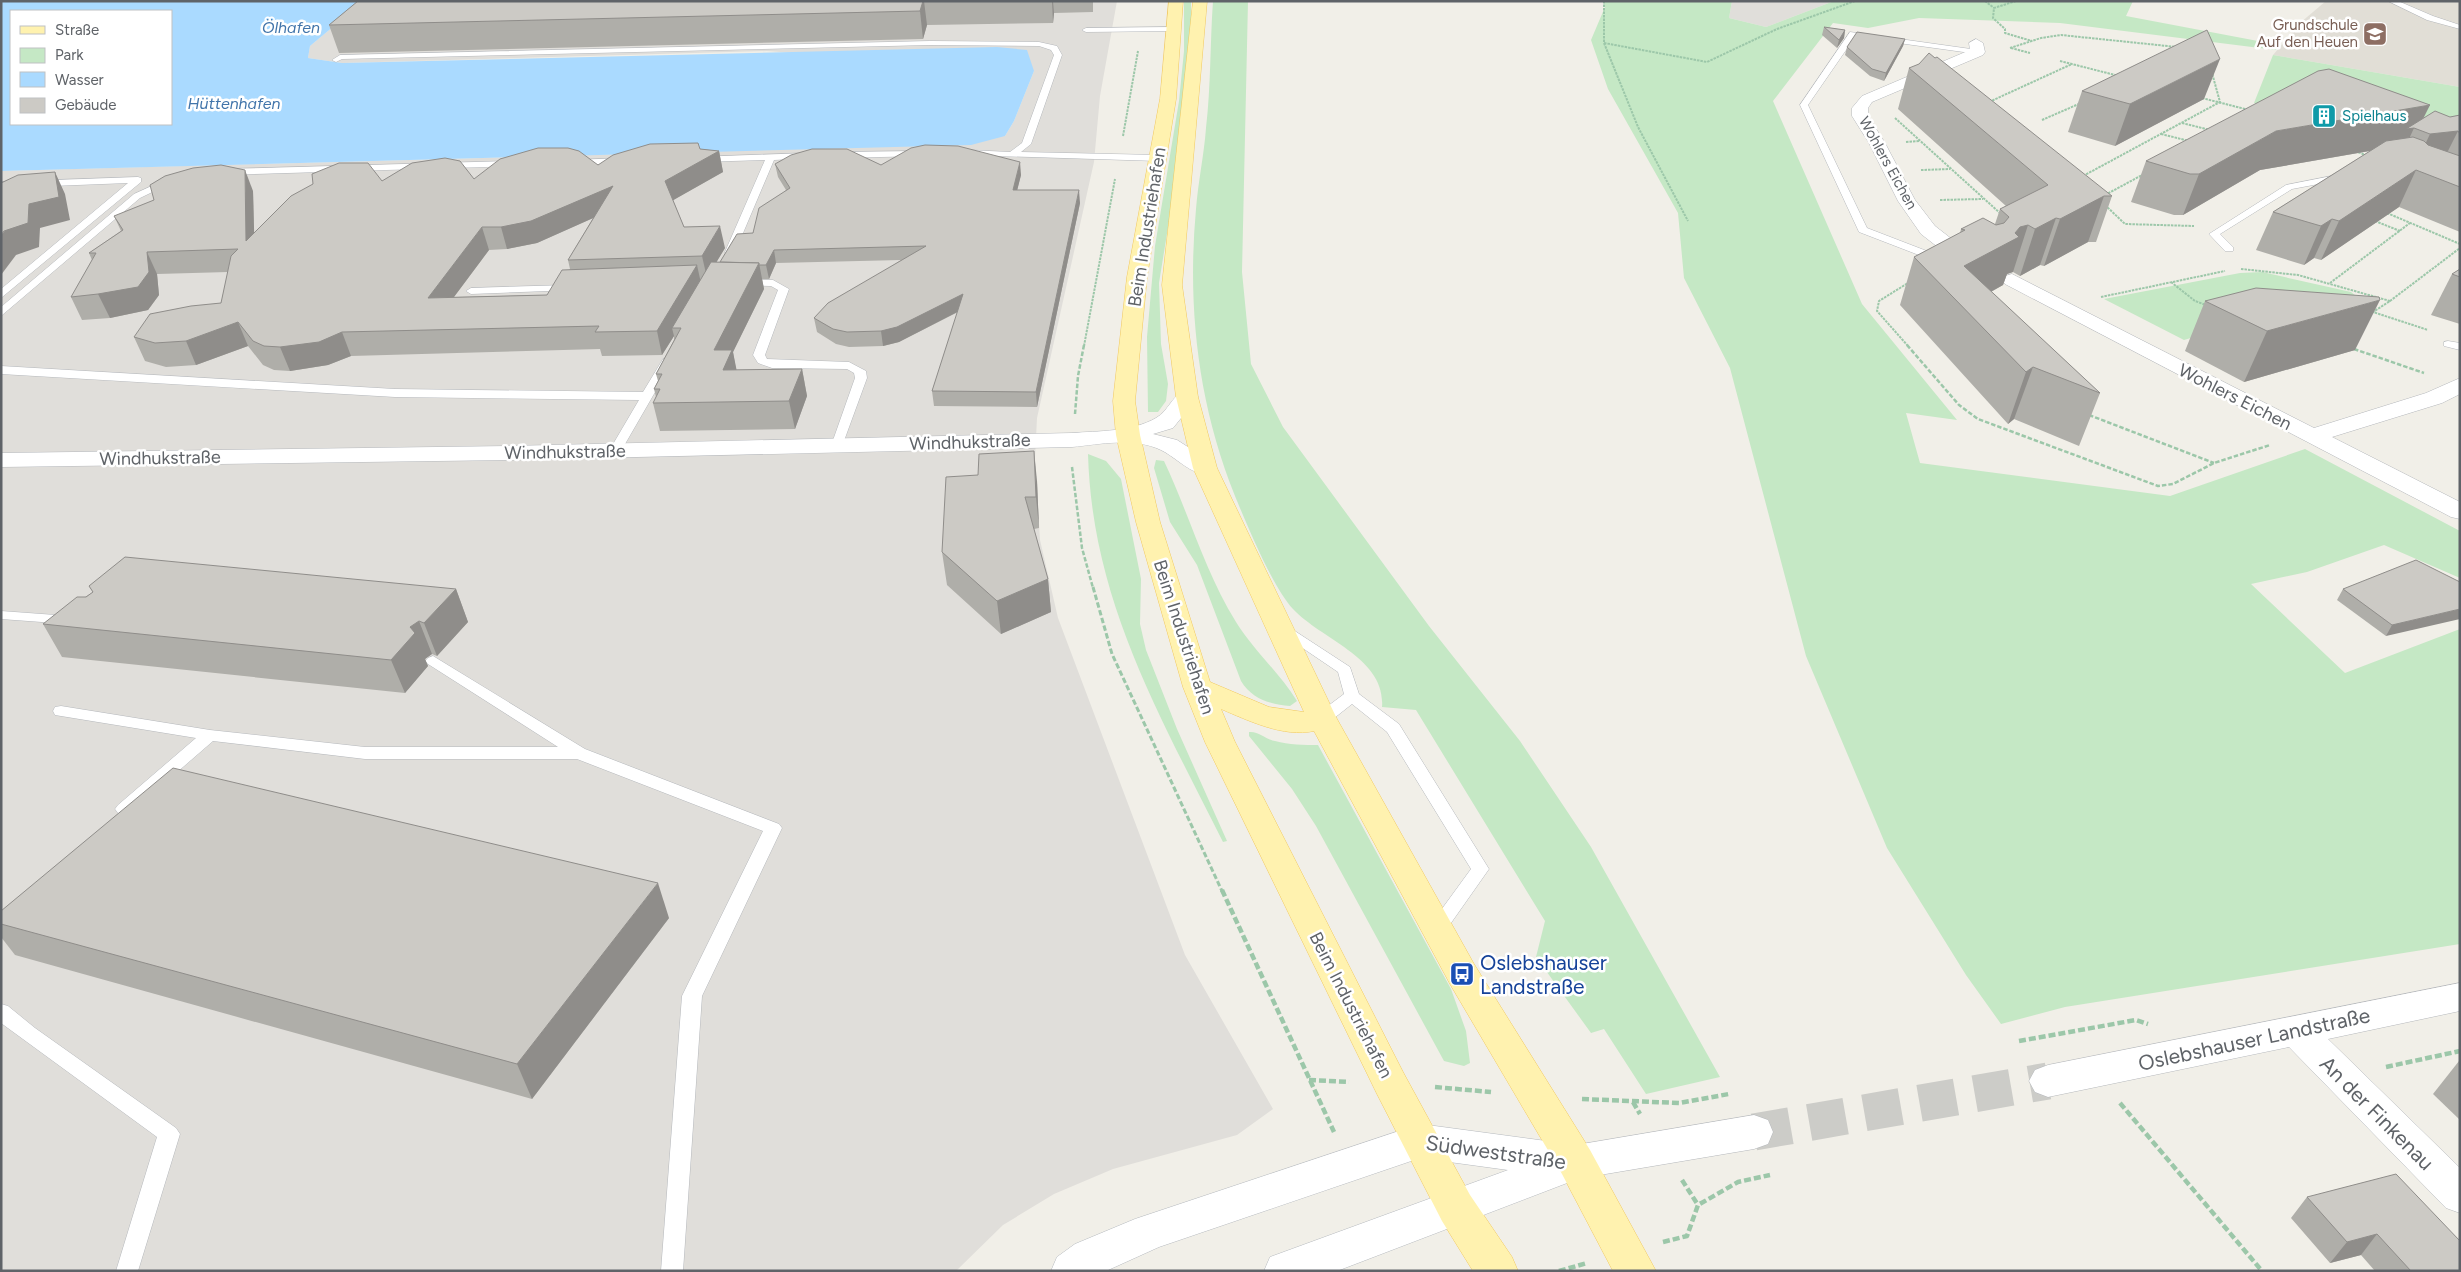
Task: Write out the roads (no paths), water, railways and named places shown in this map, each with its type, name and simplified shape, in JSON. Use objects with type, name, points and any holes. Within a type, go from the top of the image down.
[{"type":"main road","name":"Beim Industriehafen","points":[[1176,1],[1169,90],[1137,277],[1129,337],[1124,401],[1128,435],[1148,522],[1197,687],[1220,742],[1420,1140],[1456,1208],[1496,1271]]},
{"type":"main road","name":"Beim Industriehafen","points":[[1200,1],[1172,285],[1187,397],[1205,468],[1322,719],[1438,928],[1576,1162],[1630,1262]]},
{"type":"main road","points":[[1197,687],[1270,719],[1310,724],[1322,719]]},
{"type":"street","name":"Wohlers Eichen","points":[[1977,48],[1878,92],[1867,99],[1860,108],[1860,116],[1907,200],[1928,230],[1960,253],[1982,264]]},
{"type":"street","name":"Wohlers Eichen","points":[[2012,280],[2460,512]]},
{"type":"street","points":[[2310,436],[2398,410],[2440,395],[2460,385]]},
{"type":"street","name":"Windhukstraße","points":[[1,460],[615,451],[1072,440],[1128,435],[1165,423],[1187,397]]},
{"type":"street","name":"Windhukstraße","points":[[1128,435],[1169,445],[1205,468]]},
{"type":"street","name":"Oslebshauser Landstraße","points":[[2048,1082],[2460,996]]},
{"type":"street","name":"An der Finkenau","points":[[2296,1030],[2460,1195]]},
{"type":"street","points":[[1576,1162],[1754,1132]]},
{"type":"street","name":"Südweststraße","points":[[1072,1271],[1090,1258],[1149,1232],[1420,1140],[1576,1162]]},
{"type":"street","name":"Südweststraße","points":[[1285,1271],[1576,1162]]},
{"type":"lane","points":[[2391,1],[2430,18],[2460,27]]},
{"type":"lane","points":[[1086,30],[1174,30]]},
{"type":"lane","points":[[1960,253],[1945,261],[1863,230],[1804,105],[1853,34],[1977,48]]},
{"type":"lane","points":[[336,60],[340,57],[930,43],[1039,44],[1054,48],[1058,55],[1026,144],[1012,154]]},
{"type":"lane","points":[[689,160],[933,153]]},
{"type":"lane","points":[[960,153],[1158,158]]},
{"type":"lane","points":[[726,259],[735,243],[771,157]]},
{"type":"lane","points":[[561,163],[630,161]]},
{"type":"lane","points":[[212,174],[521,164]]},
{"type":"lane","points":[[2229,249],[2214,234],[2289,187],[2350,176]]},
{"type":"lane","points":[[1,313],[137,196],[165,183],[181,179]]},
{"type":"lane","points":[[1,185],[138,180],[1,295]]},
{"type":"lane","points":[[730,283],[773,283],[784,289],[759,355],[762,361],[772,364],[849,366],[860,371],[861,378],[837,446]]},
{"type":"lane","points":[[470,291],[577,288]]},
{"type":"lane","points":[[2448,344],[2460,347]]},
{"type":"lane","points":[[615,451],[675,347]]},
{"type":"lane","points":[[1,370],[395,393],[647,396]]},
{"type":"lane","points":[[1,615],[84,621]]},
{"type":"lane","points":[[1279,626],[1345,670],[1352,696],[1392,728],[1480,869],[1438,928]]},
{"type":"lane","points":[[433,661],[579,753],[773,828],[692,996],[672,1271]]},
{"type":"lane","points":[[1322,719],[1352,696]]},
{"type":"lane","points":[[61,711],[210,735],[365,753],[579,753]]},
{"type":"lane","points":[[113,819],[210,735]]},
{"type":"lane","points":[[1,1012],[28,1034],[169,1134],[127,1271]]},
{"type":"water","name":"Hüttenhafen","points":[[1,1],[364,1],[310,46],[308,58],[342,63],[997,47],[1027,50],[1034,71],[1014,121],[1005,136],[971,145],[1,171]]},
{"type":"tunnel","points":[[1754,1132],[2048,1081]]},
{"type":"place","name":"Grundschule Auf den Heuen","points":[[2375,34]]},
{"type":"place","name":"Spielhaus","points":[[2324,116]]},
{"type":"place","name":"Oslebshauser Landstraße","points":[[1462,974]]},
{"type":"water label","name":"Ölhafen","points":[[291,27]]}]
